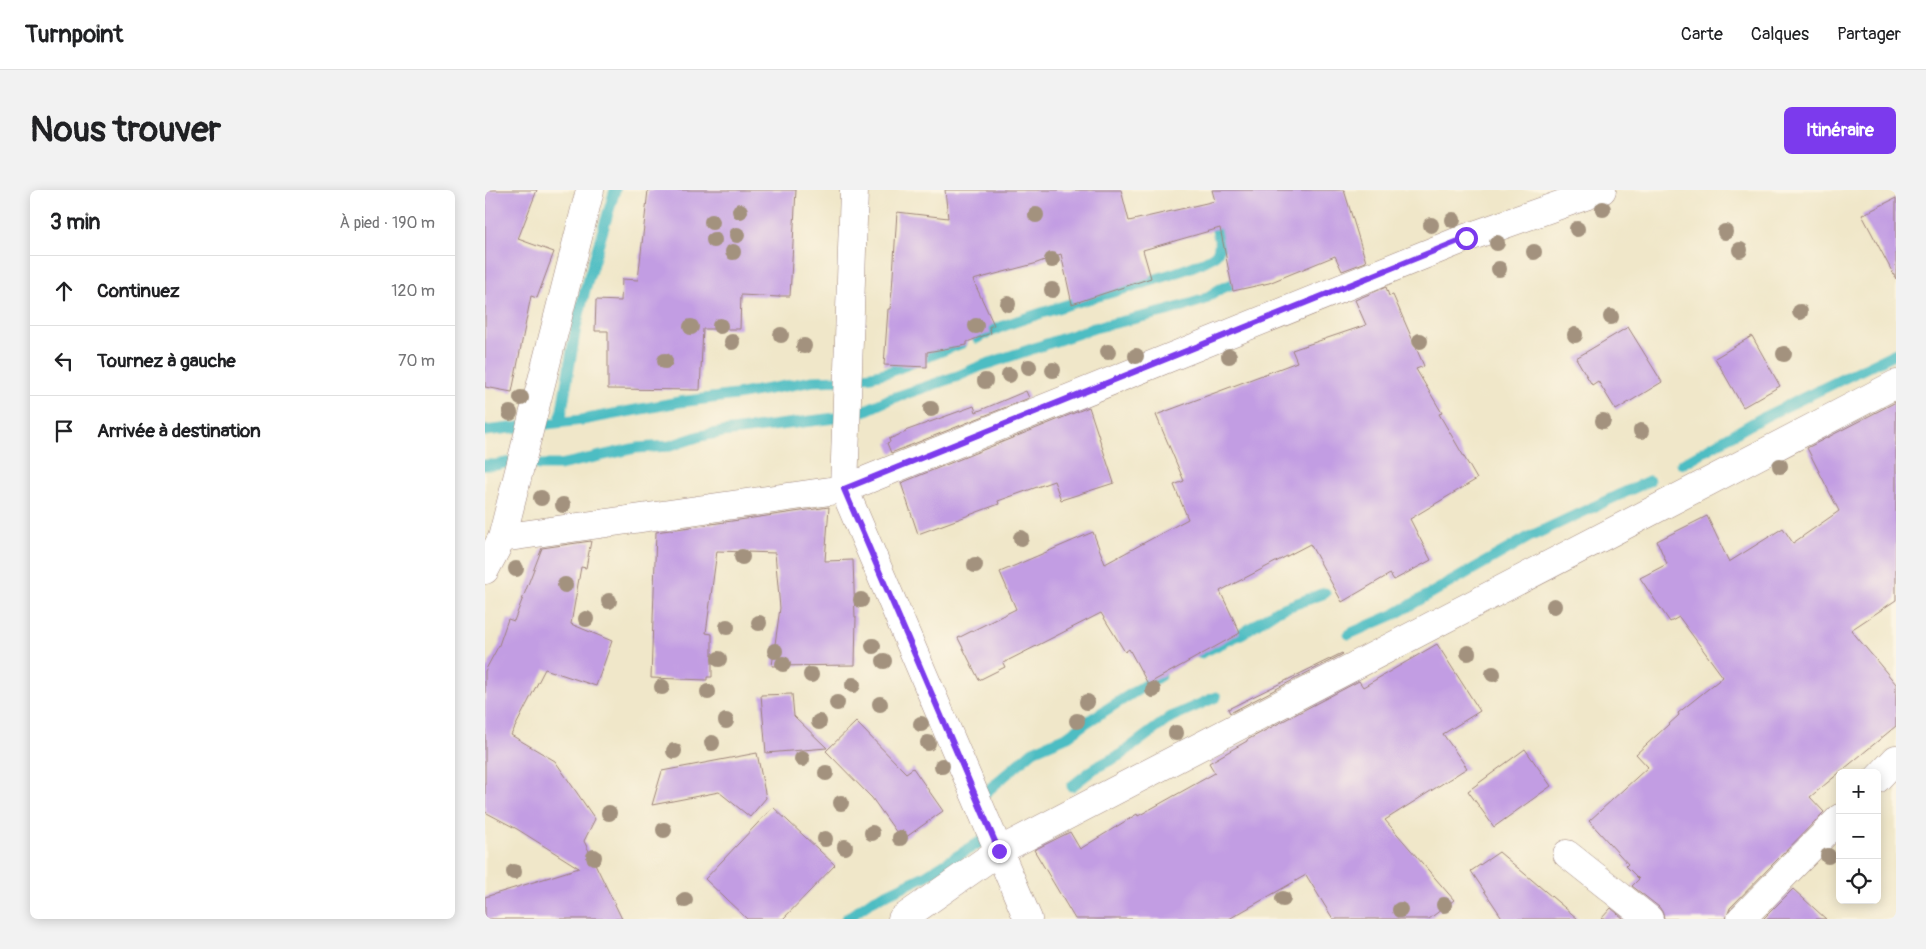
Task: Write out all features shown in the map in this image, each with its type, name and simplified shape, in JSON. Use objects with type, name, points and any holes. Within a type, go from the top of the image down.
[{"type":"street","points":[[485,570],[502,538],[590,190]]},
{"type":"street","points":[[854,190],[844,489],[1028,919]]},
{"type":"street","points":[[502,538],[844,489],[1466,238],[1602,190]]},
{"type":"street","points":[[902,919],[999,851],[1896,384]]},
{"type":"street","points":[[1881,775],[1896,760]]},
{"type":"street","points":[[1741,919],[1836,822]]},
{"type":"street","points":[[1567,854],[1649,919]]},
{"type":"building","points":[[485,190],[537,190],[518,239],[554,252],[537,298],[531,296],[512,392],[485,387]]},
{"type":"building","points":[[648,190],[796,190],[790,296],[741,295],[740,329],[703,329],[700,390],[608,389],[608,331],[595,331],[596,300],[621,301],[622,279],[638,280]]},
{"type":"building","points":[[945,190],[1121,190],[1129,221],[1215,201],[1212,190],[1344,190],[1366,262],[1342,271],[1335,256],[1269,283],[1233,291],[1220,228],[1143,250],[1151,278],[1072,304],[1061,254],[1034,264],[973,280],[994,325],[989,327],[991,333],[967,342],[967,345],[927,352],[927,367],[884,365],[888,309],[890,309],[892,291],[897,212],[948,218]]},
{"type":"building","points":[[1896,198],[1896,279],[1862,215]]},
{"type":"building","points":[[1386,287],[1389,296],[1393,295],[1424,366],[1416,369],[1442,413],[1439,414],[1477,479],[1410,519],[1431,560],[1394,580],[1390,574],[1342,602],[1310,544],[1220,591],[1240,633],[1148,684],[1129,649],[1125,652],[1101,613],[1003,663],[1005,667],[979,680],[958,638],[1016,609],[1000,572],[1093,532],[1105,564],[1188,519],[1174,485],[1184,481],[1156,415],[1297,362],[1292,350],[1366,325],[1355,300]]},
{"type":"building","points":[[1628,327],[1662,382],[1616,410],[1598,381],[1592,385],[1576,358]]},
{"type":"building","points":[[1752,336],[1780,386],[1743,407],[1715,358]]},
{"type":"building","points":[[1026,391],[1029,398],[891,453],[887,443],[890,442],[889,439],[905,431],[974,406],[976,412]]},
{"type":"building","points":[[1896,402],[1896,600],[1851,630],[1896,684],[1896,726],[1844,769],[1836,769],[1836,776],[1810,797],[1824,812],[1730,908],[1726,919],[1664,919],[1659,907],[1632,886],[1639,879],[1589,821],[1648,767],[1636,754],[1679,715],[1678,713],[1723,677],[1679,617],[1670,622],[1640,578],[1667,564],[1657,541],[1707,516],[1729,562],[1783,528],[1793,543],[1839,511],[1807,448]]},
{"type":"building","points":[[1089,407],[1114,483],[1061,500],[1054,481],[998,501],[999,504],[918,534],[901,483]]},
{"type":"building","points":[[829,507],[825,561],[853,560],[856,617],[855,665],[772,666],[780,608],[775,553],[717,551],[706,633],[712,634],[712,677],[707,677],[707,680],[651,678],[656,532]]},
{"type":"building","points":[[591,541],[586,568],[581,567],[571,624],[612,641],[596,686],[545,669],[511,735],[555,761],[595,819],[584,841],[622,919],[485,919],[485,897],[579,868],[517,829],[485,812],[485,671],[499,645],[508,619],[514,621],[542,548]]},
{"type":"building","points":[[1437,644],[1480,711],[1443,734],[1467,768],[1385,820],[1454,900],[1429,919],[1333,919],[1306,875],[1229,919],[1075,919],[1034,850],[1070,832],[1080,849],[1137,814],[1138,816],[1215,773],[1209,763],[1247,740],[1359,681],[1363,687]]},
{"type":"building","points":[[1343,654],[1230,713],[1228,709]]},
{"type":"building","points":[[792,694],[794,716],[827,748],[766,753],[761,695]]},
{"type":"building","points":[[856,722],[906,773],[913,768],[943,811],[902,840],[872,798],[826,751]]},
{"type":"building","points":[[1525,749],[1551,786],[1494,827],[1468,791]]},
{"type":"building","points":[[757,753],[766,798],[750,817],[719,792],[652,805],[662,771]]},
{"type":"building","points":[[773,807],[835,865],[783,919],[747,919],[705,879]]},
{"type":"building","points":[[1499,852],[1578,919],[1503,919],[1471,871]]},
{"type":"building","points":[[1793,889],[1826,919],[1763,919]]},
{"type":"building","points":[[1611,908],[1624,919],[1601,919]]},
{"type":"waterway","points":[[560,422],[576,327],[615,190]]},
{"type":"waterway","points":[[977,338],[1023,319],[1172,274],[1209,259],[1219,249],[1218,235],[1213,217]]},
{"type":"waterway","points":[[846,416],[864,411],[890,399],[958,376],[981,366],[1094,328],[1167,311],[1203,300],[1220,289],[1245,279]]},
{"type":"waterway","points":[[485,431],[582,420],[679,402],[736,395],[813,381],[844,380],[871,376],[889,372],[962,343]]},
{"type":"waterway","points":[[1682,464],[1760,419],[1896,353]]},
{"type":"waterway","points":[[485,465],[496,465],[519,460],[539,465],[560,465],[636,448],[670,446],[700,436],[723,432],[843,417]]},
{"type":"waterway","points":[[1349,634],[1395,614],[1529,537],[1649,481]]},
{"type":"waterway","points":[[1201,653],[1243,633],[1276,611],[1325,593]]},
{"type":"waterway","points":[[977,800],[1033,751],[1068,736],[1161,675]]},
{"type":"waterway","points":[[1072,786],[1095,768],[1120,755],[1171,717],[1216,697]]},
{"type":"waterway","points":[[846,919],[872,901],[925,876],[993,834]]},
{"type":"route","points":[[999,851],[844,489],[1466,238]]}]
